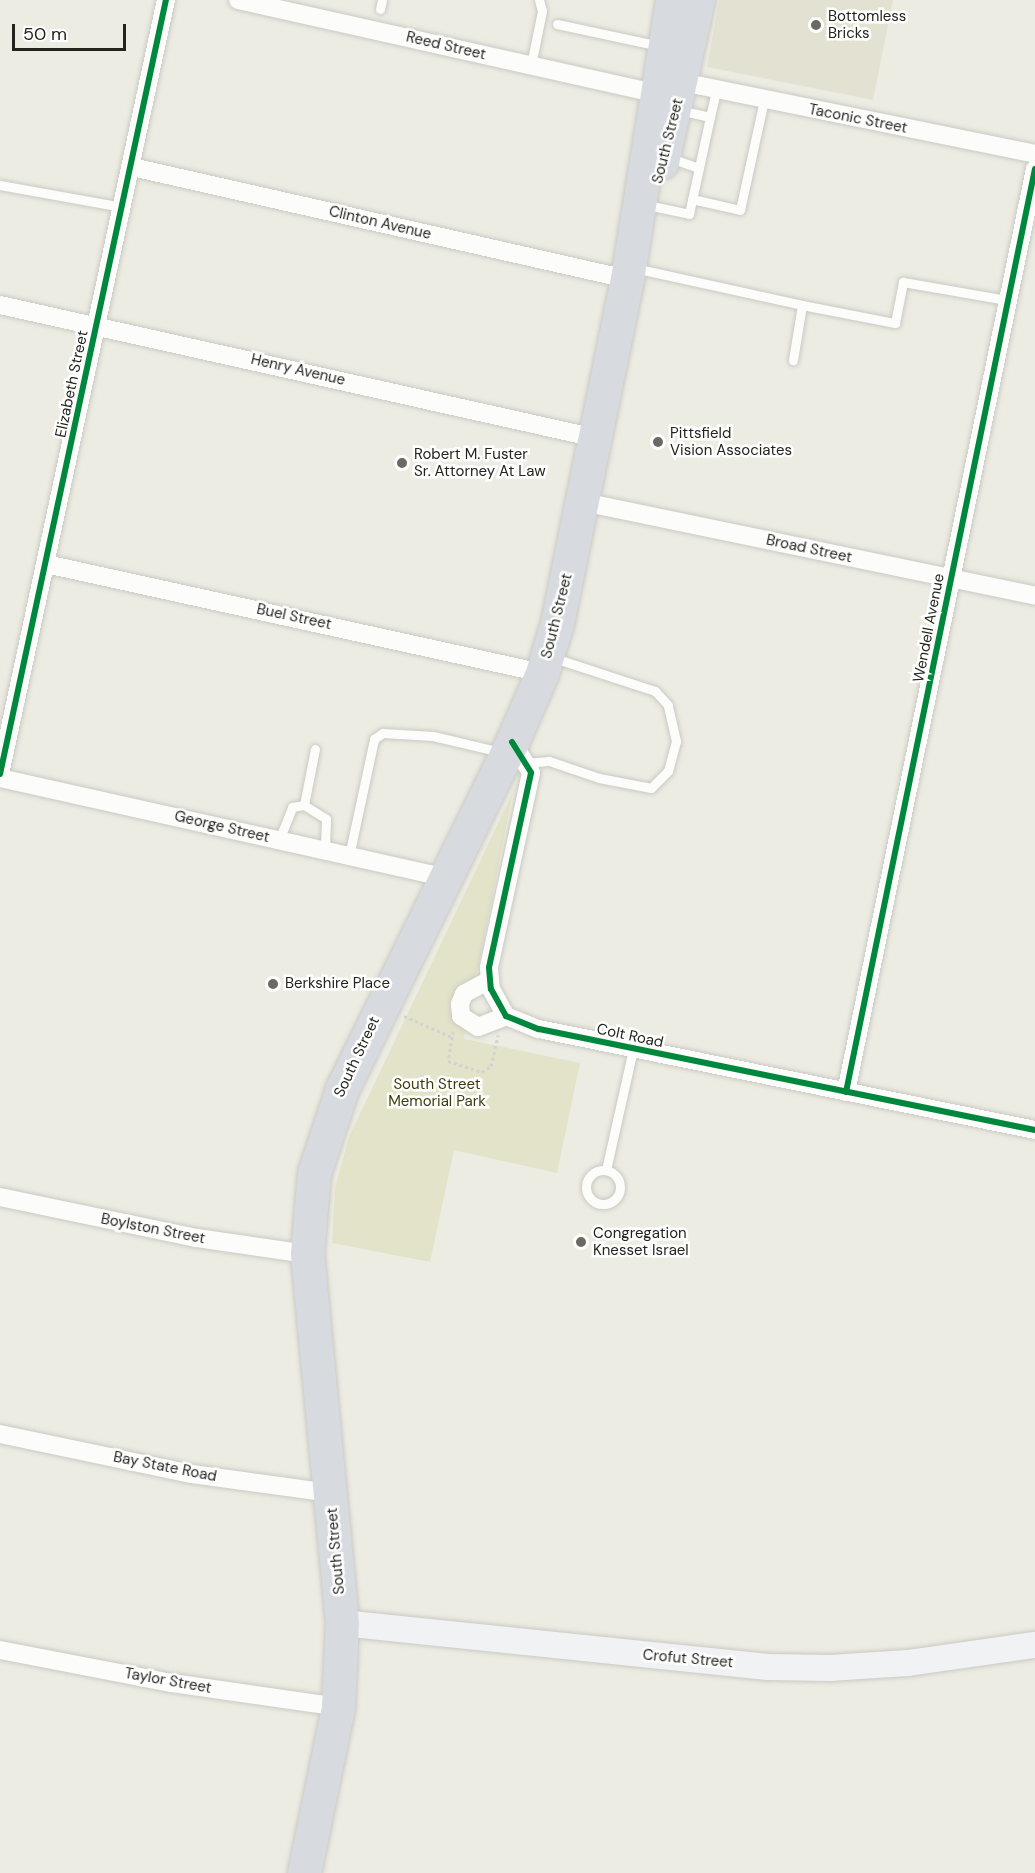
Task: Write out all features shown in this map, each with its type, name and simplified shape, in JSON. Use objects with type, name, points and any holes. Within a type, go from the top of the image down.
[{"type":"highway","name":"South Street","points":[[630,274],[652,206],[663,156],[671,95],[663,46],[672,0]]},
{"type":"highway","name":"South Street","points":[[304,1873],[338,1707],[342,1623],[307,1254],[311,1189],[331,1113],[443,877],[514,753],[544,664],[584,502],[630,274],[671,95],[698,0]]},
{"type":"street","name":"Elizabeth Street","points":[[0,774],[166,0]]},
{"type":"street","name":"Reed Street","points":[[238,0],[671,95]]},
{"type":"street","name":"Taconic Street","points":[[671,95],[716,90],[1035,154]]},
{"type":"street","name":"Clinton Avenue","points":[[132,167],[630,274]]},
{"type":"street","name":"Wendell Avenue","points":[[846,1092],[1006,300],[1035,169]]},
{"type":"street","name":"Henry Avenue","points":[[0,305],[596,438]]},
{"type":"street","name":"Broad Street","points":[[584,502],[1035,596]]},
{"type":"street","name":"Buel Street","points":[[46,564],[544,664]]},
{"type":"street","points":[[488,981],[462,997],[462,1017],[478,1027],[501,1019],[488,981],[494,938],[531,773],[514,753]]},
{"type":"street","name":"George Street","points":[[0,778],[443,877]]},
{"type":"street","name":"Colt Road","points":[[501,1019],[633,1049],[1035,1130]]},
{"type":"street","name":"Boylston Street","points":[[0,1197],[197,1238],[307,1254]]},
{"type":"street","name":"Bay State Road","points":[[0,1434],[192,1474],[330,1493]]},
{"type":"street","name":"Crofut Street","points":[[342,1623],[768,1667],[830,1668],[908,1663],[1035,1645]]},
{"type":"street","name":"Taylor Street","points":[[0,1650],[172,1683],[338,1707]]},
{"type":"lane","points":[[531,65],[542,11],[539,0]]},
{"type":"lane","points":[[557,24],[663,46]]},
{"type":"lane","points":[[652,206],[689,214],[716,90]]},
{"type":"lane","points":[[671,95],[710,117]]},
{"type":"lane","points":[[692,199],[740,210],[764,100]]},
{"type":"lane","points":[[663,156],[699,168]]},
{"type":"lane","points":[[0,185],[122,207]]},
{"type":"lane","points":[[630,274],[895,323],[903,282],[1006,300]]},
{"type":"lane","points":[[793,360],[802,305]]},
{"type":"lane","points":[[349,856],[374,739],[383,733],[433,736],[549,761],[599,778],[651,788],[668,771],[676,741],[668,705],[655,690],[544,664]]},
{"type":"lane","points":[[304,805],[315,749]]},
{"type":"lane","points":[[279,840],[292,807],[304,805],[326,819],[325,850]]},
{"type":"lane","points":[[606,1170],[633,1049]]},
{"type":"path","points":[[403,1016],[452,1037]]},
{"type":"path","points":[[462,1017],[452,1037],[447,1057],[450,1064],[487,1071],[501,1019]]},
{"type":"shaded area","points":[[719,0],[893,0],[873,100],[707,67]]},
{"type":"green space","name":"South Street Memorial Park","points":[[513,792],[464,1039],[580,1063],[557,1173],[454,1150],[430,1262],[332,1243],[335,1188],[349,1137]]},
{"type":"cycle path","points":[[0,774],[166,0]]},
{"type":"cycle path","points":[[846,1092],[1035,169]]},
{"type":"cycle path","points":[[512,742],[531,773],[489,968],[491,989],[506,1016],[539,1029],[1035,1130]]},
{"type":"place","name":"Bottomless Bricks","points":[[816,25]]},
{"type":"place","name":"Pittsfield Vision Associates","points":[[658,442]]},
{"type":"place","name":"Robert M. Fuster Sr. Attorney At Law","points":[[402,463]]},
{"type":"place","name":"Berkshire Place","points":[[273,984]]},
{"type":"place","name":"Congregation Knesset Israel","points":[[581,1242]]}]
